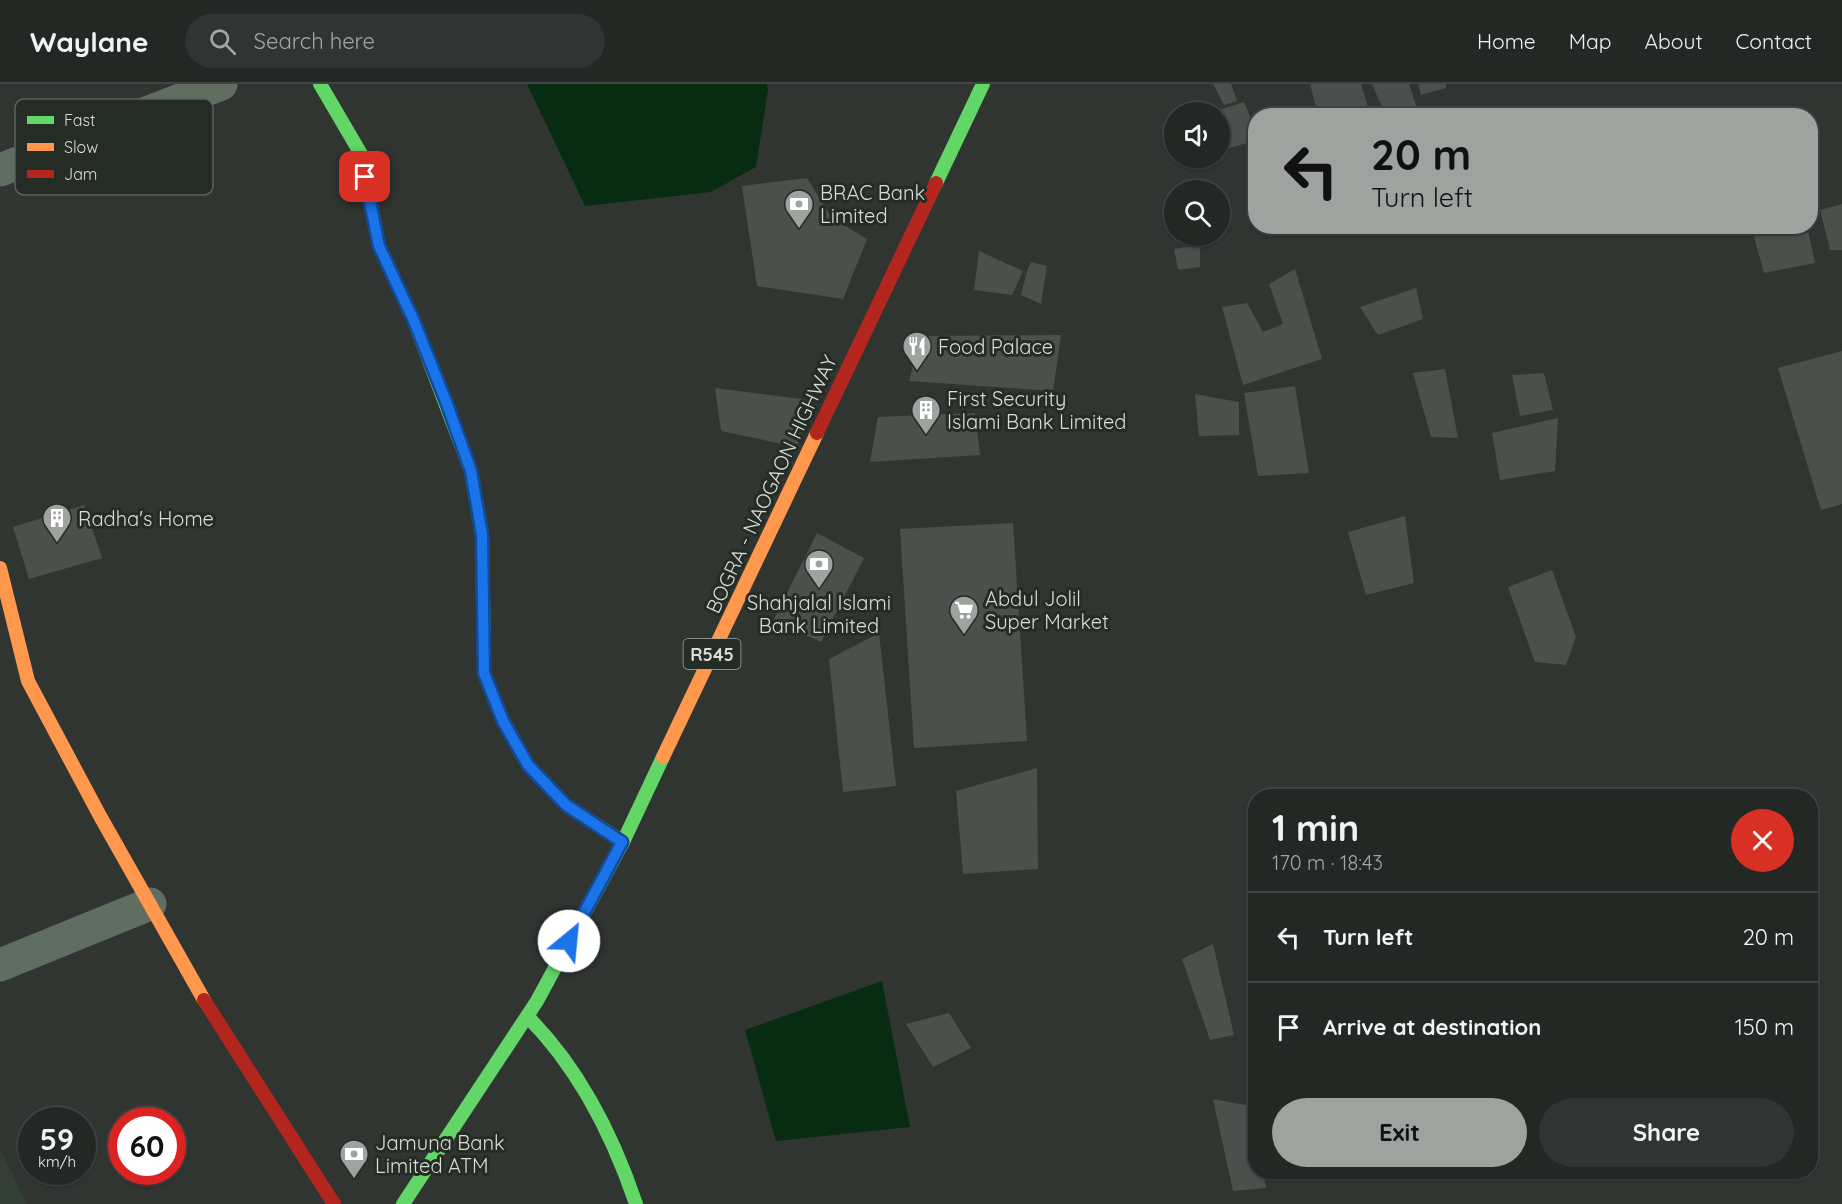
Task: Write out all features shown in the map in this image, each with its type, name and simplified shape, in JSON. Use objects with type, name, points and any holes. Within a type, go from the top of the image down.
[{"type":"street","points":[[183,99],[221,84]]},
{"type":"street","points":[[320,84],[361,154],[379,246],[414,321],[471,471],[482,535],[484,673],[503,721],[528,765],[566,805],[622,842]]},
{"type":"street","name":"BOGRA - NAOGAON HIGHWAY","points":[[403,1204],[527,1016],[622,842],[983,84]]},
{"type":"street","points":[[0,170],[15,164]]},
{"type":"street","points":[[0,568],[28,681],[100,816],[214,1018],[334,1204]]},
{"type":"street","points":[[0,965],[150,904]]},
{"type":"street","points":[[527,1016],[549,1037],[573,1068],[629,1181],[636,1204]]},
{"type":"shaded area","points":[[527,84],[767,84],[756,167],[711,192],[585,206]]},
{"type":"shaded area","points":[[882,981],[910,1127],[776,1141],[745,1030]]},
{"type":"shaded area","points":[[0,1149],[27,1204],[0,1204]]},
{"type":"building","points":[[1213,84],[1231,84],[1237,101],[1222,102]]},
{"type":"building","points":[[1310,84],[1361,84],[1368,107],[1362,108],[1316,108]]},
{"type":"building","points":[[1372,84],[1409,84],[1417,108],[1382,108]]},
{"type":"building","points":[[1418,84],[1446,84],[1446,88],[1421,95]]},
{"type":"building","points":[[1244,102],[1248,112],[1248,142],[1230,148],[1230,107]]},
{"type":"building","name":"BRAC Bank Limited","points":[[807,178],[832,218],[867,239],[843,299],[757,286],[742,186]]},
{"type":"building","points":[[1842,204],[1842,250],[1830,250],[1820,210]]},
{"type":"building","points":[[1753,234],[1809,234],[1815,263],[1764,273]]},
{"type":"building","points":[[1200,246],[1200,267],[1178,270],[1174,249]]},
{"type":"building","points":[[979,251],[1023,271],[1012,295],[974,290]]},
{"type":"building","points":[[1031,262],[1047,266],[1041,304],[1021,295]]},
{"type":"building","points":[[1295,269],[1322,359],[1243,385],[1222,307],[1247,303],[1263,332],[1283,324],[1269,284]]},
{"type":"building","points":[[1416,288],[1423,319],[1378,335],[1360,307]]},
{"type":"building","points":[[1061,335],[1053,391],[909,381],[921,336]]},
{"type":"building","points":[[1842,351],[1842,504],[1821,510],[1778,368]]},
{"type":"building","points":[[1445,369],[1458,438],[1431,437],[1413,373]]},
{"type":"building","points":[[1544,373],[1553,410],[1520,416],[1512,375]]},
{"type":"building","points":[[1295,386],[1309,473],[1258,476],[1244,393]]},
{"type":"building","points":[[715,388],[809,400],[797,447],[721,431]]},
{"type":"building","points":[[1195,394],[1239,402],[1239,435],[1199,436]]},
{"type":"building","name":"First Security Islami Bank Limited","points":[[975,413],[980,455],[870,462],[878,417]]},
{"type":"building","points":[[1558,418],[1555,471],[1500,480],[1492,433]]},
{"type":"building","name":"Radha's Home","points":[[84,505],[102,558],[29,579],[13,527]]},
{"type":"building","points":[[1405,516],[1414,583],[1366,595],[1348,532]]},
{"type":"building","name":"Abdul Jolil Super Market","points":[[1013,523],[1027,741],[914,748],[900,529]]},
{"type":"building","name":"Shahjalal Islami Bank Limited","points":[[817,533],[864,558],[821,642],[773,621]]},
{"type":"building","points":[[1552,570],[1576,637],[1566,665],[1535,662],[1508,587]]},
{"type":"building","points":[[879,633],[896,786],[843,792],[829,659]]},
{"type":"building","points":[[1037,768],[1038,869],[963,874],[956,791]]},
{"type":"building","points":[[1213,944],[1234,1035],[1210,1040],[1182,959]]},
{"type":"building","points":[[949,1013],[971,1048],[933,1067],[906,1024]]},
{"type":"building","points":[[1213,1099],[1248,1106],[1248,1179],[1265,1179],[1266,1188],[1233,1191]]},
{"type":"traffic: fast","points":[[320,84],[361,154],[379,246],[414,321],[471,471],[482,535],[484,654]]},
{"type":"traffic: fast","points":[[936,183],[983,84]]},
{"type":"traffic: fast","points":[[403,1204],[537,1001],[623,842],[663,757]]},
{"type":"traffic: fast","points":[[527,1016],[562,1057],[592,1104],[605,1128],[636,1204]]},
{"type":"traffic: slow","points":[[663,757],[817,433]]},
{"type":"traffic: slow","points":[[0,568],[28,681],[100,816],[204,1000]]},
{"type":"traffic: slow","points":[[484,654],[484,673],[503,721],[528,765],[566,805],[623,842]]},
{"type":"traffic: jam","points":[[817,433],[936,183]]},
{"type":"traffic: jam","points":[[204,1000],[334,1204]]},
{"type":"place","name":"BRAC Bank Limited","points":[[799,230]]},
{"type":"place","name":"Food Palace","points":[[917,372]]},
{"type":"place","name":"First Security Islami Bank Limited","points":[[926,436]]},
{"type":"place","name":"Radha's Home","points":[[57,544]]},
{"type":"place","name":"Shahjalal Islami Bank Limited","points":[[819,590]]},
{"type":"place","name":"Abdul Jolil Super Market","points":[[964,636]]},
{"type":"place","name":"Jamuna Bank Limited ATM","points":[[354,1180]]},
{"type":"route","points":[[365,177],[379,246],[414,321],[471,471],[482,535],[484,673],[503,721],[528,765],[566,805],[622,842],[569,941]]}]
